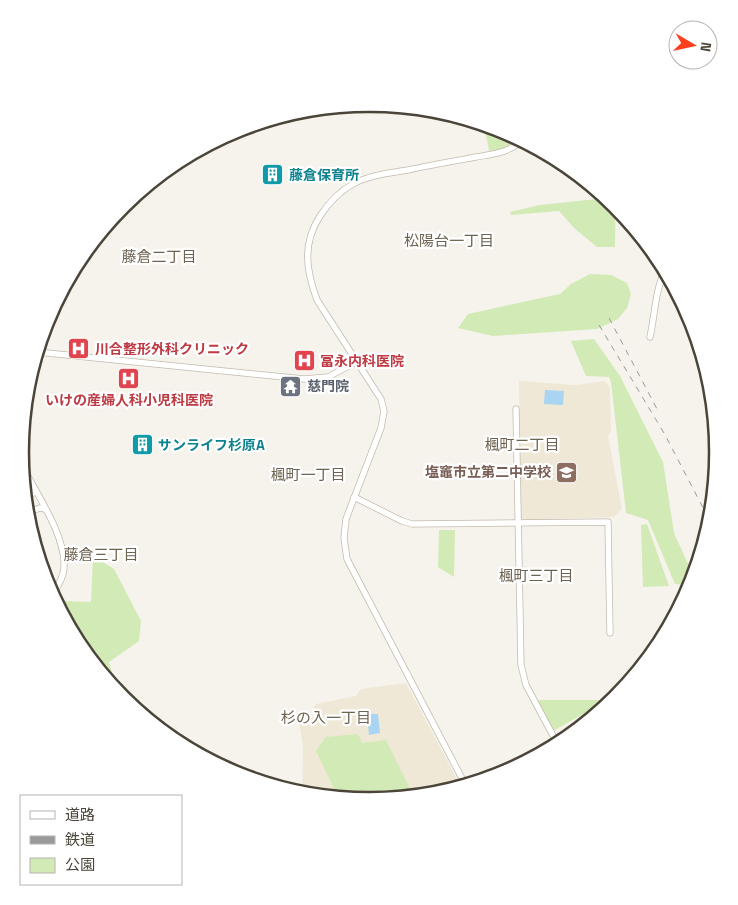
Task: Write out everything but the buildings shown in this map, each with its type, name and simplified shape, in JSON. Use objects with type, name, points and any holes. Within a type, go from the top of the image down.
[{"type":"street","points":[[463,779],[347,559],[344,538],[346,519],[381,428],[384,412],[380,400],[320,307],[310,282],[307,252],[315,224],[323,211],[352,185],[366,178],[499,154],[516,146]]},
{"type":"street","points":[[650,337],[655,316],[656,299],[662,279]]},
{"type":"street","points":[[43,354],[304,379],[328,377],[356,362]]},
{"type":"street","points":[[516,409],[522,672],[526,685],[554,738]]},
{"type":"street","points":[[30,480],[60,540],[64,554],[64,569],[57,587]]},
{"type":"street","points":[[32,494],[34,488]]},
{"type":"street","points":[[354,497],[402,521],[412,524],[608,522],[610,632]]},
{"type":"street","points":[[34,510],[40,508],[45,509]]},
{"type":"shaded area","name":"塩竈市立第二中学校","points":[[519,381],[576,385],[605,381],[610,388],[611,432],[608,436],[622,509],[614,517],[524,520],[520,516]]},
{"type":"shaded area","points":[[406,683],[458,781],[413,790],[369,793],[325,790],[302,786],[303,747],[300,719],[315,717],[314,707],[316,704],[356,696],[361,689]]},
{"type":"green space","points":[[486,133],[513,144],[490,155]]},
{"type":"green space","points":[[595,199],[614,216],[615,247],[597,247],[574,228],[559,211],[511,215],[510,212],[540,205]]},
{"type":"green space","points":[[590,274],[611,275],[627,283],[631,294],[627,308],[618,319],[597,329],[493,336],[458,328],[468,314],[560,294],[571,284]]},
{"type":"green space","points":[[594,339],[620,376],[663,462],[674,533],[689,567],[682,584],[675,584],[648,520],[626,513],[611,382],[609,377],[586,376],[571,341]]},
{"type":"green space","points":[[647,524],[669,586],[643,587],[641,525]]},
{"type":"green space","points":[[439,530],[455,530],[454,577],[438,567]]},
{"type":"green space","points":[[93,556],[114,569],[141,621],[139,641],[109,662],[113,677],[86,642],[64,603],[65,601],[91,602]]},
{"type":"green space","points":[[538,700],[602,700],[591,709],[553,731]]},
{"type":"green space","points":[[358,734],[362,743],[386,740],[411,790],[369,793],[335,791],[316,751],[326,737]]},
{"type":"water","points":[[545,390],[564,391],[563,405],[544,404]]},
{"type":"water","points":[[367,714],[378,714],[380,733],[369,735]]},
{"type":"railway","points":[[609,318],[657,409]]},
{"type":"railway","points":[[599,325],[664,433],[704,510]]},
{"type":"place","name":"藤倉保育所","points":[[273,175]]},
{"type":"place","name":"川合整形外科クリニック","points":[[79,349]]},
{"type":"place","name":"冨永内科医院","points":[[304,361]]},
{"type":"place","name":"いけの産婦人科小児科医院","points":[[129,378]]},
{"type":"place","name":"慈門院","points":[[291,386]]},
{"type":"place","name":"サンライフ杉原A","points":[[142,445]]},
{"type":"place","name":"塩竈市立第二中学校","points":[[567,472]]},
{"type":"district","name":"松陽台一丁目","points":[[449,241]]},
{"type":"district","name":"藤倉二丁目","points":[[159,257]]},
{"type":"district","name":"楓町二丁目","points":[[522,445]]},
{"type":"district","name":"楓町一丁目","points":[[308,475]]},
{"type":"district","name":"藤倉三丁目","points":[[101,555]]},
{"type":"district","name":"楓町三丁目","points":[[536,576]]},
{"type":"district","name":"杉の入一丁目","points":[[326,718]]}]
